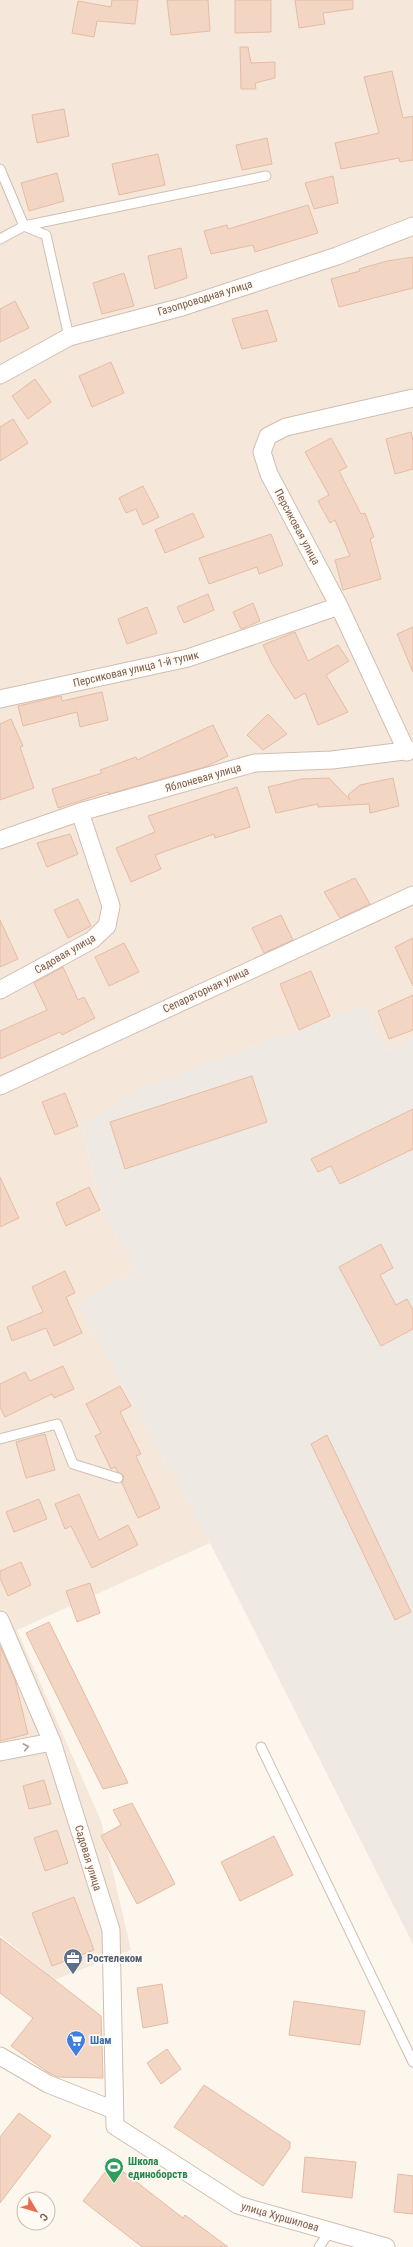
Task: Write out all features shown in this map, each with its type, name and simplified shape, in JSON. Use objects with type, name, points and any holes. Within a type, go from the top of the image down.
[{"type":"street","name":"Газопроводная улица","points":[[0,375],[69,337],[182,307],[337,256],[413,226]]},
{"type":"street","name":"Персиковая улица","points":[[410,751],[339,606],[269,474],[262,452],[268,436],[286,428],[413,398]]},
{"type":"street","name":"Персиковая улица 1-й тупик","points":[[0,700],[188,658],[339,606]]},
{"type":"street","name":"Яблоневая улица","points":[[0,840],[80,812],[256,763],[332,760],[410,751]]},
{"type":"street","name":"Садовая улица","points":[[0,990],[92,940],[107,926],[111,906],[80,812]]},
{"type":"street","name":"Сепараторная улица","points":[[0,1086],[413,895]]},
{"type":"street","name":"Садовая улица","points":[[0,1620],[52,1742],[110,1930],[114,2110]]},
{"type":"street","points":[[0,1752],[52,1742]]},
{"type":"street","points":[[0,2056],[48,2084],[114,2110]]},
{"type":"street","name":"улица Хуршилова","points":[[114,2110],[115,2126],[238,2206],[386,2247]]},
{"type":"lane","points":[[0,169],[24,226],[46,235],[69,337]]},
{"type":"lane","points":[[0,239],[24,226],[266,176]]},
{"type":"lane","points":[[0,1440],[57,1424],[73,1464],[118,1478]]},
{"type":"lane","points":[[261,1747],[413,2062]]},
{"type":"lane","points":[[319,2247],[330,2231]]},
{"type":"shaded area","points":[[0,0],[413,0],[413,1038],[385,1050],[365,1005],[142,1088],[82,1126],[101,1208],[135,1270],[77,1303],[210,1543],[17,1630],[101,1821],[131,1950],[54,1980],[0,1935]]},
{"type":"shaded area","points":[[365,1005],[385,1050],[413,1038],[413,1944],[210,1543],[77,1303],[135,1270],[101,1208],[82,1126],[141,1088]]},
{"type":"building","points":[[112,0],[138,0],[135,24],[97,21],[94,37],[72,33],[78,1],[111,7]]},
{"type":"building","points":[[167,0],[208,0],[210,31],[171,35]]},
{"type":"building","points":[[235,0],[271,0],[271,32],[235,33]]},
{"type":"building","points":[[295,0],[353,0],[353,9],[323,13],[325,24],[299,28]]},
{"type":"building","points":[[240,47],[248,47],[251,63],[275,62],[275,78],[255,83],[256,89],[241,89]]},
{"type":"building","points":[[392,71],[403,118],[413,116],[413,160],[400,162],[399,158],[341,169],[335,143],[379,133],[364,77]]},
{"type":"building","points":[[64,109],[69,136],[37,143],[32,115]]},
{"type":"building","points":[[267,138],[272,164],[242,170],[236,145]]},
{"type":"building","points":[[158,154],[165,185],[119,195],[112,164]]},
{"type":"building","points":[[57,173],[64,201],[29,211],[21,183]]},
{"type":"building","points":[[333,176],[338,203],[314,209],[305,183]]},
{"type":"building","points":[[308,205],[318,233],[255,252],[253,245],[211,254],[204,231],[227,225],[228,229]]},
{"type":"building","points":[[181,248],[187,278],[155,289],[148,256]]},
{"type":"building","points":[[413,257],[413,288],[339,307],[331,279],[360,271],[359,269],[387,261]]},
{"type":"building","points":[[124,273],[134,306],[102,314],[93,283]]},
{"type":"building","points":[[15,301],[29,328],[0,342],[0,309]]},
{"type":"building","points":[[267,310],[277,341],[242,349],[232,319]]},
{"type":"building","points":[[111,362],[124,393],[92,407],[79,376]]},
{"type":"building","points":[[35,379],[51,402],[28,419],[12,396]]},
{"type":"building","points":[[13,419],[28,443],[0,461],[0,427]]},
{"type":"building","points":[[411,432],[413,441],[413,469],[395,474],[386,439]]},
{"type":"building","points":[[331,438],[347,467],[339,471],[361,514],[365,513],[374,537],[370,539],[381,579],[343,590],[335,560],[350,556],[335,520],[330,523],[318,501],[329,495],[305,452]]},
{"type":"building","points":[[143,486],[159,517],[143,525],[136,509],[126,513],[119,498]]},
{"type":"building","points":[[193,513],[204,537],[165,553],[155,530]]},
{"type":"building","points":[[271,534],[283,565],[259,574],[257,567],[209,584],[199,558]]},
{"type":"building","points":[[208,594],[214,610],[184,623],[177,607]]},
{"type":"building","points":[[253,603],[260,621],[241,629],[233,612]]},
{"type":"building","points":[[147,607],[157,633],[127,644],[118,619]]},
{"type":"building","points":[[413,627],[413,672],[397,634]]},
{"type":"building","points":[[295,632],[308,661],[338,645],[349,661],[326,675],[348,712],[318,725],[305,693],[295,699],[272,664],[263,645]]},
{"type":"building","points":[[102,692],[108,720],[80,727],[77,712],[23,726],[18,706],[61,696],[62,701]]},
{"type":"building","points":[[268,714],[287,734],[263,750],[247,735]]},
{"type":"building","points":[[11,719],[23,746],[20,747],[34,788],[0,800],[0,724]]},
{"type":"building","points":[[213,725],[228,756],[205,767],[109,794],[108,792],[58,808],[52,789],[102,773],[100,770],[136,757],[137,760]]},
{"type":"building","points":[[329,778],[350,800],[348,795],[360,785],[393,778],[399,806],[370,813],[369,804],[318,807],[318,804],[276,813],[268,787],[301,779]]},
{"type":"building","points":[[237,787],[250,827],[215,838],[214,834],[155,855],[161,869],[131,882],[116,848],[155,832],[148,816]]},
{"type":"building","points":[[70,834],[78,854],[47,867],[37,843]]},
{"type":"building","points":[[355,878],[370,904],[340,918],[324,892]]},
{"type":"building","points":[[78,899],[91,926],[68,938],[54,910]]},
{"type":"building","points":[[281,915],[293,940],[264,953],[252,928]]},
{"type":"building","points":[[0,920],[18,959],[0,967]]},
{"type":"building","points":[[413,938],[413,986],[395,947]]},
{"type":"building","points":[[124,943],[139,972],[109,986],[95,957]]},
{"type":"building","points":[[63,967],[78,1000],[84,997],[95,1018],[62,1035],[60,1032],[0,1059],[0,1031],[47,1010],[34,983]]},
{"type":"building","points":[[311,971],[330,1016],[299,1030],[280,984]]},
{"type":"building","points":[[413,995],[413,1030],[389,1039],[378,1011]]},
{"type":"building","points":[[252,1076],[267,1122],[125,1169],[110,1122]]},
{"type":"building","points":[[65,1093],[78,1126],[55,1135],[42,1102]]},
{"type":"building","points":[[413,1109],[413,1149],[340,1184],[331,1166],[318,1172],[311,1159]]},
{"type":"building","points":[[0,1177],[19,1218],[0,1227]]},
{"type":"building","points":[[89,1187],[100,1210],[66,1226],[56,1203]]},
{"type":"building","points":[[381,1244],[393,1268],[380,1275],[396,1305],[407,1299],[413,1310],[413,1329],[381,1346],[339,1267]]},
{"type":"building","points":[[65,1271],[75,1293],[66,1297],[82,1333],[54,1346],[46,1328],[12,1341],[7,1327],[43,1312],[32,1287]]},
{"type":"building","points":[[63,1366],[74,1389],[54,1398],[52,1394],[5,1417],[0,1407],[0,1384],[25,1372],[30,1381]]},
{"type":"building","points":[[120,1386],[131,1406],[120,1412],[141,1454],[136,1456],[160,1508],[138,1518],[122,1483],[124,1476],[117,1471],[115,1467],[111,1469],[95,1436],[101,1433],[86,1404]]},
{"type":"building","points":[[45,1434],[55,1470],[26,1478],[16,1442]]},
{"type":"building","points":[[327,1435],[411,1612],[395,1620],[311,1444]]},
{"type":"building","points":[[79,1494],[99,1540],[128,1525],[138,1545],[92,1568],[71,1526],[65,1529],[55,1504]]},
{"type":"building","points":[[39,1499],[47,1519],[14,1532],[6,1512]]},
{"type":"building","points":[[21,1562],[31,1585],[8,1596],[0,1578],[0,1571]]},
{"type":"building","points":[[90,1583],[100,1613],[77,1622],[66,1591]]},
{"type":"building","points":[[49,1622],[128,1783],[103,1789],[26,1633]]},
{"type":"building","points":[[0,1646],[15,1680],[28,1734],[0,1741]]},
{"type":"building","points":[[44,1780],[51,1804],[29,1809],[23,1786]]},
{"type":"building","points":[[132,1803],[175,1884],[137,1904],[101,1836],[121,1825],[113,1810]]},
{"type":"building","points":[[57,1830],[68,1863],[45,1871],[34,1838]]},
{"type":"building","points":[[274,1836],[293,1875],[240,1901],[221,1862]]},
{"type":"building","points":[[74,1897],[94,1950],[52,1966],[32,1913]]},
{"type":"building","points":[[0,1938],[101,2016],[103,2078],[57,2077],[11,2046],[33,2018],[0,1993]]},
{"type":"building","points":[[162,1984],[168,2023],[143,2028],[137,1988]]},
{"type":"building","points":[[294,2001],[365,2011],[360,2045],[289,2035]]},
{"type":"building","points":[[167,2049],[181,2069],[161,2084],[147,2063]]},
{"type":"building","points":[[204,2085],[290,2142],[290,2148],[263,2186],[174,2127]]},
{"type":"building","points":[[19,2113],[51,2136],[0,2203],[0,2137]]},
{"type":"building","points":[[305,2157],[356,2162],[352,2198],[302,2192]]},
{"type":"building","points":[[112,2163],[183,2218],[185,2215],[228,2247],[142,2247],[83,2201]]},
{"type":"building","points":[[398,2174],[413,2176],[413,2214],[394,2212]]},
{"type":"place","name":"Ростелеком","points":[[73,1975]]},
{"type":"place","name":"Шам","points":[[76,2057]]},
{"type":"place","name":"Школа единоборств","points":[[114,2184]]}]
